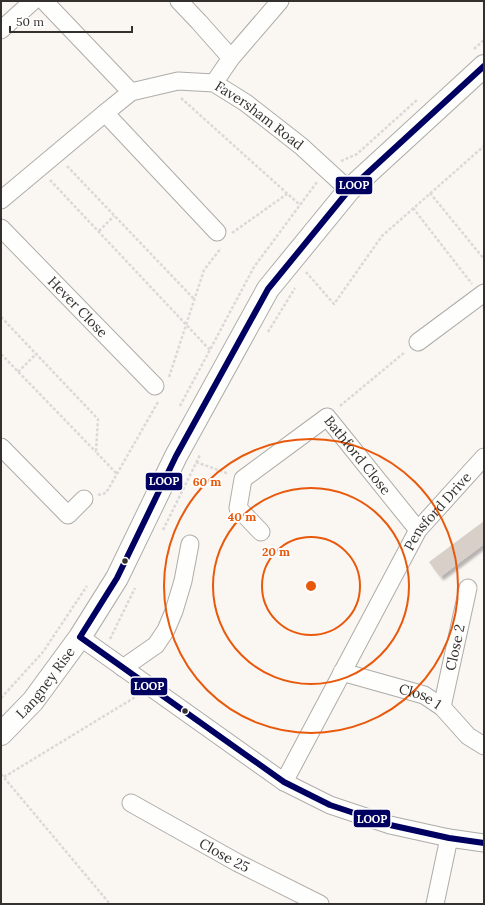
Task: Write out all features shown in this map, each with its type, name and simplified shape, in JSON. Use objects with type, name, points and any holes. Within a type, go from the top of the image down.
[{"type":"main road","name":"Langney Rise","points":[[1,734],[33,702],[80,637],[117,578],[176,456],[268,289],[350,190],[484,66]]},
{"type":"street","points":[[1,30],[33,1]]},
{"type":"street","points":[[44,1],[132,92]]},
{"type":"street","points":[[179,1],[231,58]]},
{"type":"street","points":[[214,82],[231,58],[280,1]]},
{"type":"street","name":"Faversham Road","points":[[1,200],[132,92],[178,81],[214,82],[246,104],[301,146],[350,190]]},
{"type":"street","points":[[105,113],[223,239]]},
{"type":"street","name":"Hever Close","points":[[1,228],[161,389]]},
{"type":"street","points":[[418,342],[483,296]]},
{"type":"street","name":"Bathford Close","points":[[243,479],[327,417],[418,530]]},
{"type":"street","points":[[1,447],[68,515],[84,499]]},
{"type":"street","name":"Pensford Drive","points":[[284,782],[418,530],[484,458]]},
{"type":"street","points":[[243,479],[238,508],[261,532]]},
{"type":"street","points":[[123,668],[156,645],[166,630],[174,611],[183,581],[190,544]]},
{"type":"street","name":"Close 2","points":[[442,707],[468,588]]},
{"type":"street","points":[[80,637],[284,782],[330,805],[390,825],[449,838],[484,843]]},
{"type":"street","name":"Close 1","points":[[342,672],[424,696],[442,707],[468,736],[484,746]]},
{"type":"street","name":"Close 25","points":[[131,803],[238,863],[320,904]]},
{"type":"street","points":[[434,904],[449,838]]},
{"type":"path","points":[[165,84],[300,205]]},
{"type":"path","points":[[302,278],[306,271],[334,304],[382,236],[484,146]]},
{"type":"path","points":[[55,154],[194,299]]},
{"type":"path","points":[[39,168],[210,350]]},
{"type":"path","points":[[430,193],[484,259]]},
{"type":"path","points":[[84,499],[106,493],[117,474],[161,389],[186,324],[204,270],[223,239],[287,194]]},
{"type":"path","points":[[413,208],[483,296]]},
{"type":"path","points":[[99,232],[114,216]]},
{"type":"path","points":[[265,337],[298,284]]},
{"type":"path","points":[[1,317],[98,419],[96,452]]},
{"type":"path","points":[[327,417],[418,342]]},
{"type":"path","points":[[1,354],[117,474]]},
{"type":"path","points":[[18,372],[36,354]]},
{"type":"path","points":[[162,533],[203,449]]},
{"type":"path","points":[[196,462],[243,479]]},
{"type":"path","points":[[103,653],[138,583]]},
{"type":"path","points":[[4,777],[152,688]]},
{"type":"path","points":[[1,774],[110,904]]},
{"type":"building","points":[[484,521],[484,544],[440,577],[429,562]]},
{"type":"transit line","name":"LOOP","points":[[80,637],[117,578],[176,456],[268,289],[349,190],[484,66]]},
{"type":"transit line","name":"LOOP","points":[[80,637],[284,782],[330,805],[390,825],[449,838],[484,843]]}]
